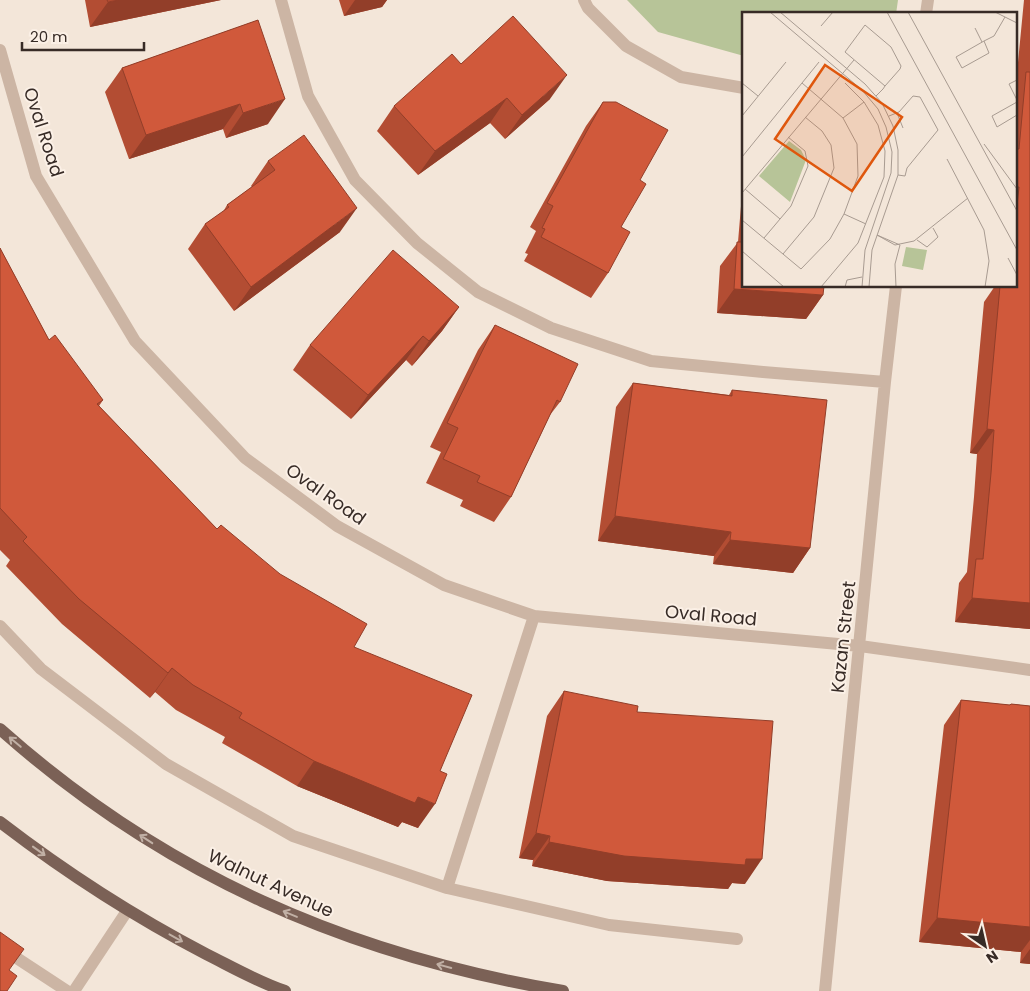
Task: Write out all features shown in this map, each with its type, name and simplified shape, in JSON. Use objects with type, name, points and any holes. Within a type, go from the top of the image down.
[{"type":"main road","name":"Walnut Avenue","points":[[0,729],[42,765],[114,818],[190,865],[270,906],[315,925],[396,953],[491,978],[563,991]]},
{"type":"main road","points":[[0,822],[63,869],[127,911],[272,987],[286,991]]},
{"type":"street","points":[[281,0],[308,96],[355,180],[417,243],[478,292],[552,328],[651,361],[885,382]]},
{"type":"street","points":[[584,0],[588,8],[626,46],[681,77],[742,88]]},
{"type":"street","name":"Oval Road","points":[[0,50],[36,176],[135,341],[245,458],[345,531],[444,585],[534,616],[860,646],[1030,670]]},
{"type":"street","name":"Kazan Street","points":[[825,991],[896,288]]},
{"type":"street","points":[[446,888],[534,616]]},
{"type":"street","points":[[0,626],[41,670],[166,764],[293,836],[446,888],[609,925],[737,939]]},
{"type":"street","points":[[74,991],[127,911]]},
{"type":"street","points":[[0,947],[67,991]]},
{"type":"green space","points":[[627,0],[898,0],[896,12],[742,12],[742,55],[658,32]]},
{"type":"building","points":[[513,16],[567,75],[522,115],[507,98],[435,151],[394,106],[452,54],[461,64]]},
{"type":"building","points":[[258,20],[285,99],[243,113],[240,104],[146,135],[122,68]]},
{"type":"building","points":[[1026,72],[1030,72],[1030,603],[972,598],[976,559],[983,559],[991,473],[994,430],[987,429],[1000,288],[1018,288],[1019,149]]},
{"type":"building","points":[[603,102],[616,102],[668,130],[640,180],[646,184],[621,227],[630,232],[608,273],[541,237],[545,229],[542,228],[553,206],[547,203]]},
{"type":"building","points":[[304,135],[357,208],[251,287],[205,224],[229,207],[227,205],[275,170],[268,161]]},
{"type":"building","points":[[737,242],[742,242],[742,288],[824,288],[823,295],[734,289]]},
{"type":"building","points":[[0,248],[49,340],[55,335],[103,400],[97,404],[217,529],[221,525],[280,574],[367,624],[354,647],[472,695],[440,771],[447,774],[435,804],[418,797],[415,803],[314,761],[239,718],[242,713],[193,685],[172,668],[168,673],[79,599],[23,541],[27,537],[0,508]]},
{"type":"building","points":[[393,250],[459,307],[429,341],[423,336],[368,395],[310,345]]},
{"type":"building","points":[[495,325],[578,364],[560,402],[557,400],[511,497],[477,482],[480,476],[443,459],[458,428],[447,423]]},
{"type":"building","points":[[633,383],[732,396],[732,390],[827,400],[810,548],[730,540],[731,532],[615,516]]},
{"type":"building","points":[[564,691],[638,706],[637,712],[773,721],[762,859],[746,859],[745,865],[624,856],[549,842],[550,836],[536,833]]},
{"type":"building","points":[[961,700],[1030,706],[1030,927],[937,918]]},
{"type":"building","points":[[0,932],[24,949],[9,970],[17,976],[7,991],[0,991]]}]
